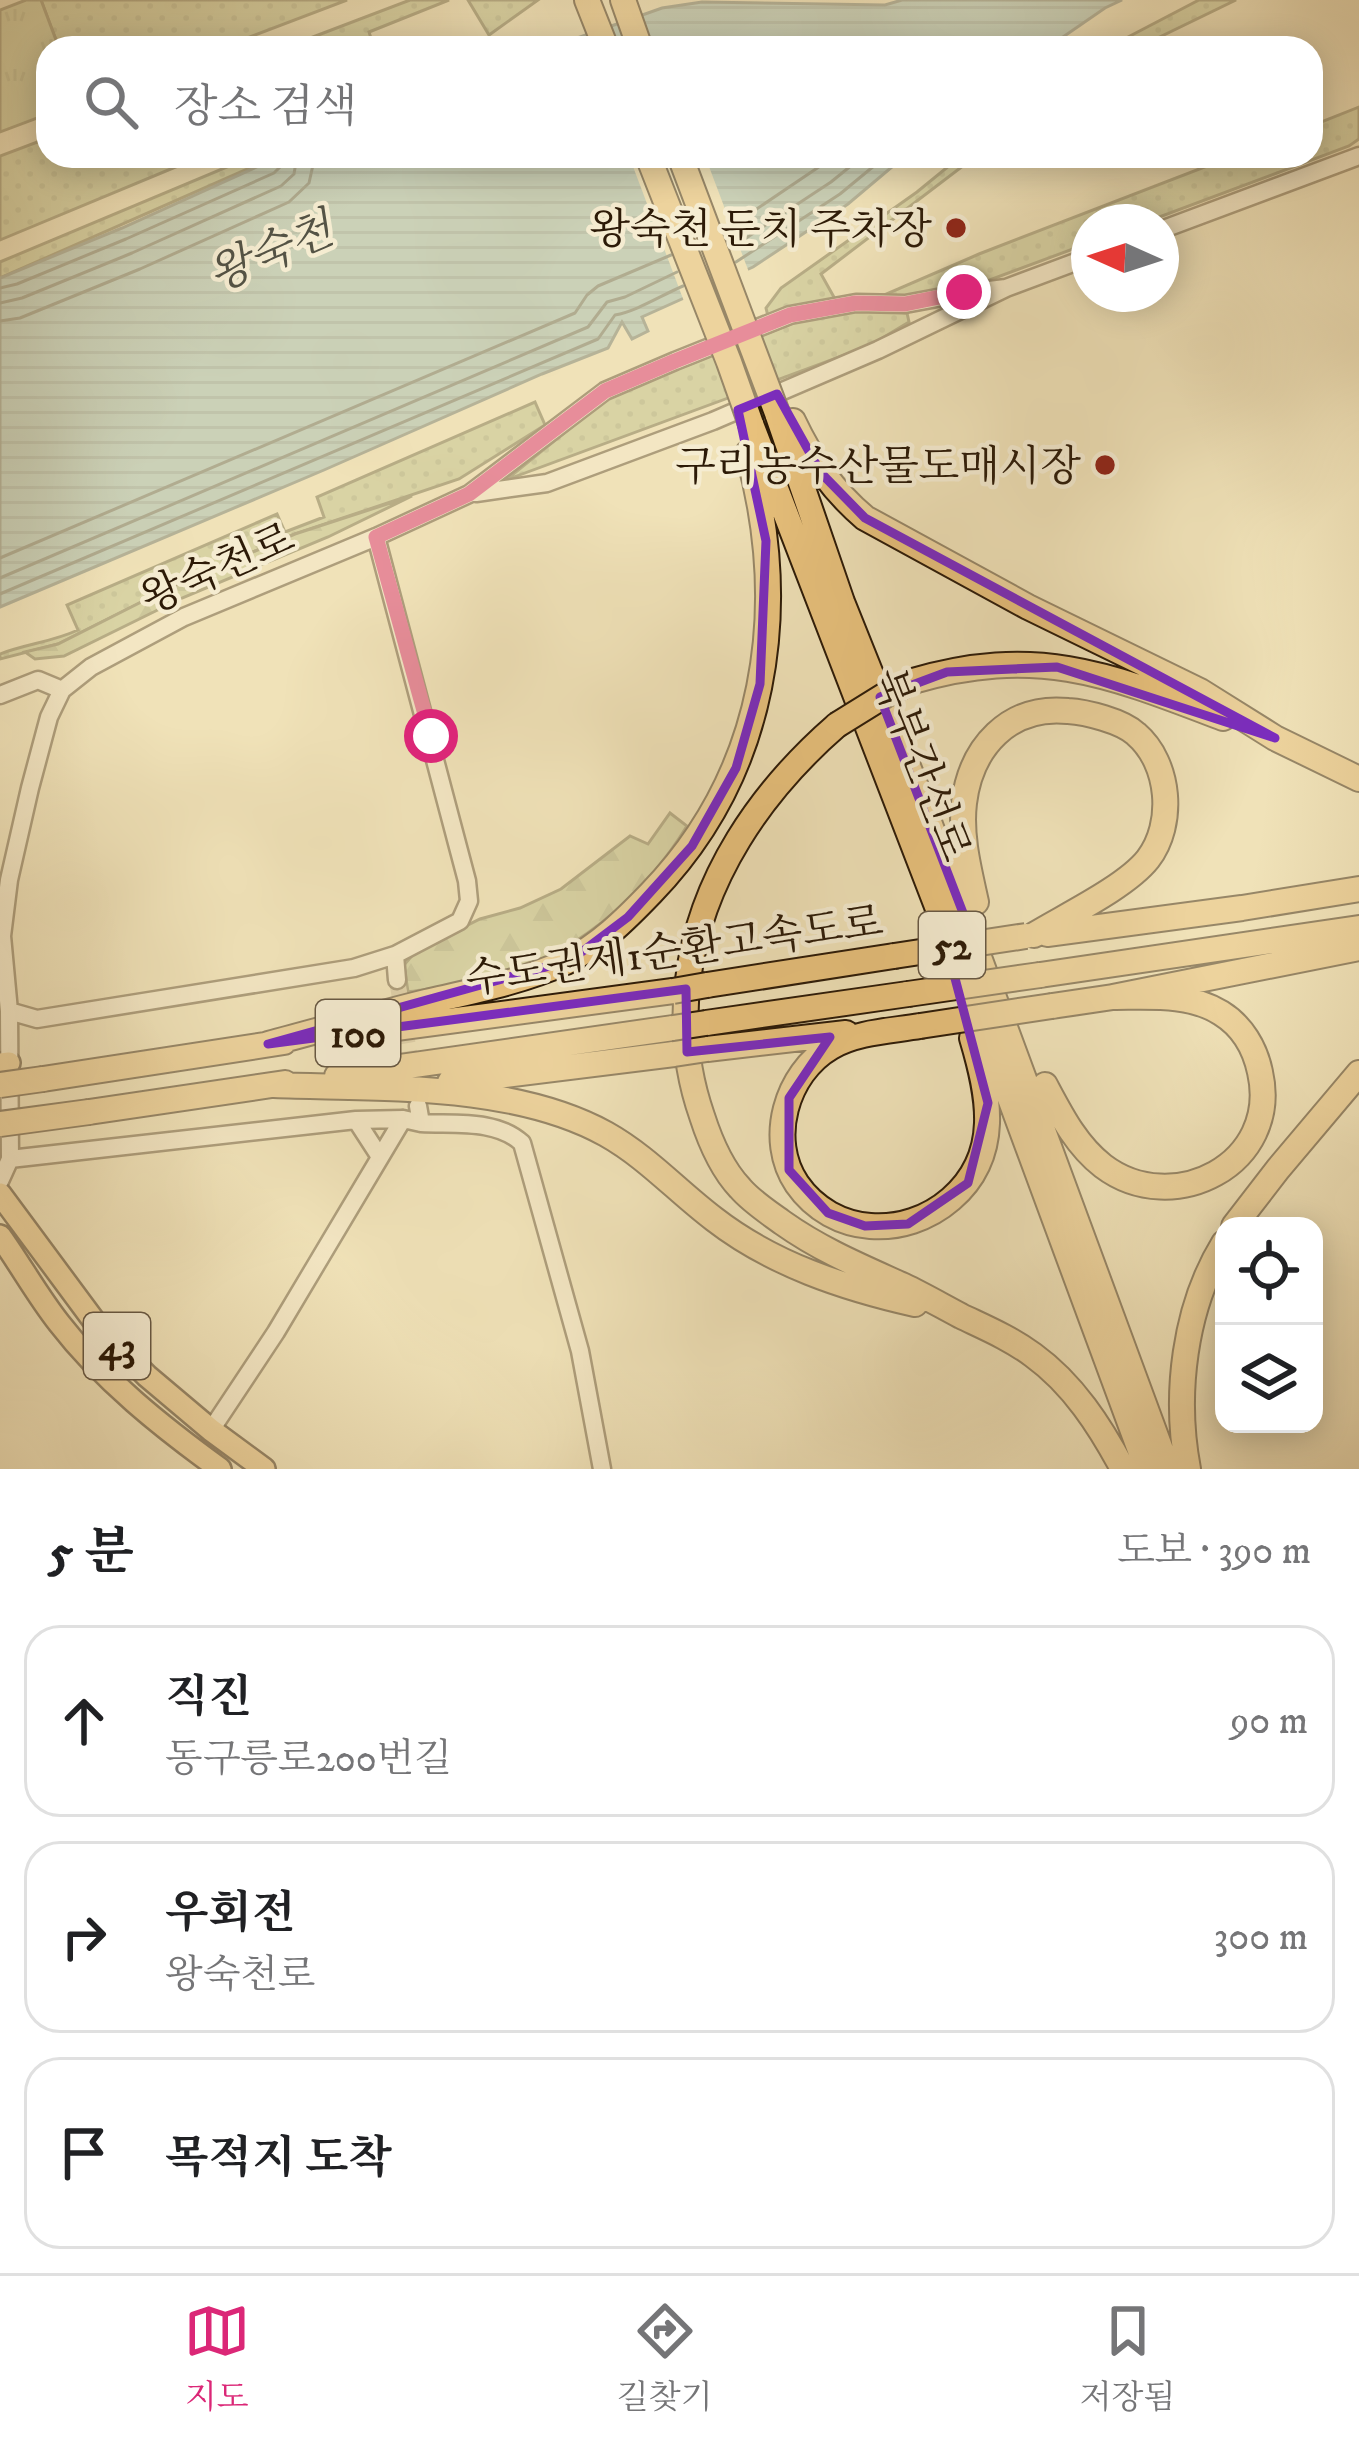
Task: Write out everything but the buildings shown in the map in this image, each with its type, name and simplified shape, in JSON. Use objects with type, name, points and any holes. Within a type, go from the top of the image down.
[{"type":"highway","points":[[587,0],[601,36]]},
{"type":"highway","points":[[622,0],[636,36]]},
{"type":"highway","points":[[268,1045],[526,979],[571,959],[628,917],[692,846],[736,769],[760,685],[766,642],[766,541],[746,426],[729,362],[653,168]]},
{"type":"highway","name":"북부간선로","points":[[684,168],[758,364],[782,411],[842,602],[915,784],[1168,1469]]},
{"type":"highway","points":[[782,411],[821,472],[865,518],[1028,607],[1200,691],[1275,738]]},
{"type":"highway","name":"북부간선로","points":[[746,426],[929,885],[1147,1469]]},
{"type":"highway","points":[[1123,1469],[1107,1438],[1069,1387],[1037,1358],[1004,1335],[809,1242],[738,1186],[721,1160],[696,1100],[688,1062],[686,999],[700,919],[743,831],[807,751],[836,725],[887,694],[914,681],[981,666],[1057,667],[1106,676],[1275,738],[1359,779]]},
{"type":"highway","points":[[976,902],[964,838],[964,800],[989,738],[1012,721],[1060,710],[1089,713],[1136,732],[1157,762],[1166,793],[1163,826],[1148,859],[1123,881],[1030,936]]},
{"type":"highway","points":[[915,784],[976,902],[1045,1084],[1081,1190],[1124,1349]]},
{"type":"highway","points":[[929,885],[986,1084],[981,1159],[968,1183],[920,1219],[889,1228],[846,1221],[813,1202],[799,1186],[789,1170],[783,1127],[789,1098],[807,1067],[832,1047],[854,1037],[920,1026],[1052,1006],[1113,997],[1356,935]]},
{"type":"highway","name":"수도권제1순환고속도로","points":[[3,1070],[43,1078],[1359,889]]},
{"type":"highway","name":"수도권제1순환고속도로","points":[[0,1124],[274,1085],[674,1041],[706,1023],[1356,935]]},
{"type":"highway","points":[[1045,1084],[1081,1145],[1122,1178],[1152,1185],[1181,1184],[1209,1177],[1243,1152],[1262,1120],[1264,1103],[1261,1074],[1249,1040],[1221,1012],[1202,1004],[1177,998],[1113,997]]},
{"type":"highway","points":[[394,1089],[674,1041],[707,1049],[920,1026]]},
{"type":"highway","points":[[1241,1217],[1359,1073]]},
{"type":"highway","points":[[274,1085],[474,1096],[560,1114],[604,1133],[645,1160],[710,1216],[767,1254],[852,1286],[958,1314]]},
{"type":"highway","points":[[1187,1469],[1184,1365],[1196,1306],[1215,1257]]},
{"type":"highway","points":[[1184,1365],[1201,1469]]},
{"type":"main road","name":"43","points":[[0,1194],[100,1329],[147,1376],[264,1469]]},
{"type":"main road","name":"43","points":[[0,1236],[58,1322],[100,1371],[175,1437],[220,1469]]},
{"type":"street","points":[[1179,223],[1359,156]]},
{"type":"street","name":"왕숙천로","points":[[469,494],[547,483],[712,421],[878,350],[1006,288],[1071,264]]},
{"type":"street","name":"왕숙천로","points":[[62,690],[91,667],[184,617],[469,494],[605,391],[790,315],[856,303],[905,304],[1006,288]]},
{"type":"street","points":[[9,1011],[37,1019],[354,968],[395,955],[460,921],[469,902],[467,881],[376,537]]},
{"type":"street","points":[[0,695],[38,680],[62,690],[49,717],[9,880],[2,936],[9,1011],[3,1070],[10,1159],[0,1181]]},
{"type":"street","points":[[395,955],[397,980]]},
{"type":"street","points":[[10,1159],[414,1116],[509,1131],[521,1143],[580,1351],[602,1469]]},
{"type":"street","points":[[211,1430],[276,1332],[380,1156],[414,1116]]},
{"type":"street","points":[[356,1120],[380,1156]]},
{"type":"highlighted area","points":[[777,394],[821,473],[865,518],[1275,738],[1057,667],[947,672],[880,697],[975,944],[947,948],[988,1103],[968,1183],[908,1224],[865,1226],[828,1213],[789,1170],[789,1098],[830,1037],[687,1052],[686,989],[268,1044],[571,960],[628,917],[692,846],[736,768],[760,684],[766,541],[738,410]]},
{"type":"green space","points":[[41,0],[347,0],[252,36],[54,36]]},
{"type":"green space","points":[[41,0],[54,36],[36,36],[36,118],[0,132],[0,10]]},
{"type":"green space","points":[[410,0],[449,0],[369,32],[370,36],[316,36]]},
{"type":"green space","points":[[468,0],[538,0],[489,35]]},
{"type":"green space","points":[[1199,0],[1236,0],[1162,36],[1130,36]]},
{"type":"green space","points":[[1359,107],[1359,139],[1323,156],[1323,121]]},
{"type":"green space","points":[[36,142],[36,168],[173,168],[0,240],[0,156]]},
{"type":"green space","points":[[224,168],[250,168],[0,278],[0,262]]},
{"type":"green space","points":[[946,168],[960,168],[821,274],[835,299],[769,320],[766,308],[781,288]]},
{"type":"green space","points":[[1202,168],[1290,168],[1179,210],[1179,204],[1109,204]]},
{"type":"green space","points":[[1071,219],[1071,250],[979,284],[884,295]]},
{"type":"green space","points":[[863,309],[907,313],[909,322],[869,346],[506,480],[610,396],[808,317]]},
{"type":"green space","points":[[535,402],[545,425],[459,479],[295,534],[169,588],[58,644],[0,659],[0,654],[78,630],[67,605],[277,514],[285,532],[324,517],[317,497]]},
{"type":"green space","points":[[412,496],[64,656],[35,659],[25,652],[58,644],[169,588],[295,534]]},
{"type":"green space","points":[[670,813],[687,826],[671,850],[633,895],[588,933],[510,972],[408,992],[404,965],[416,951],[480,919],[561,889],[630,836],[648,844]]},
{"type":"water","points":[[902,0],[1122,0],[1064,36],[583,36],[662,8],[702,2],[885,5]]},
{"type":"water","name":"왕숙천","points":[[254,168],[891,168],[848,204],[753,267],[642,317],[648,331],[632,339],[622,322],[608,348],[0,607],[0,278]]},
{"type":"pier","points":[[634,168],[710,168],[750,275],[685,304]]},
{"type":"tunnel","points":[[397,980],[413,1076]]},
{"type":"place","name":"왕숙천 둔치 주차장","points":[[956,228]]},
{"type":"place","name":"구리농수산물도매시장","points":[[1105,465]]},
{"type":"route","points":[[431,736],[376,537],[469,494],[605,391],[675,361],[790,315],[856,303],[905,304],[964,292]]}]
